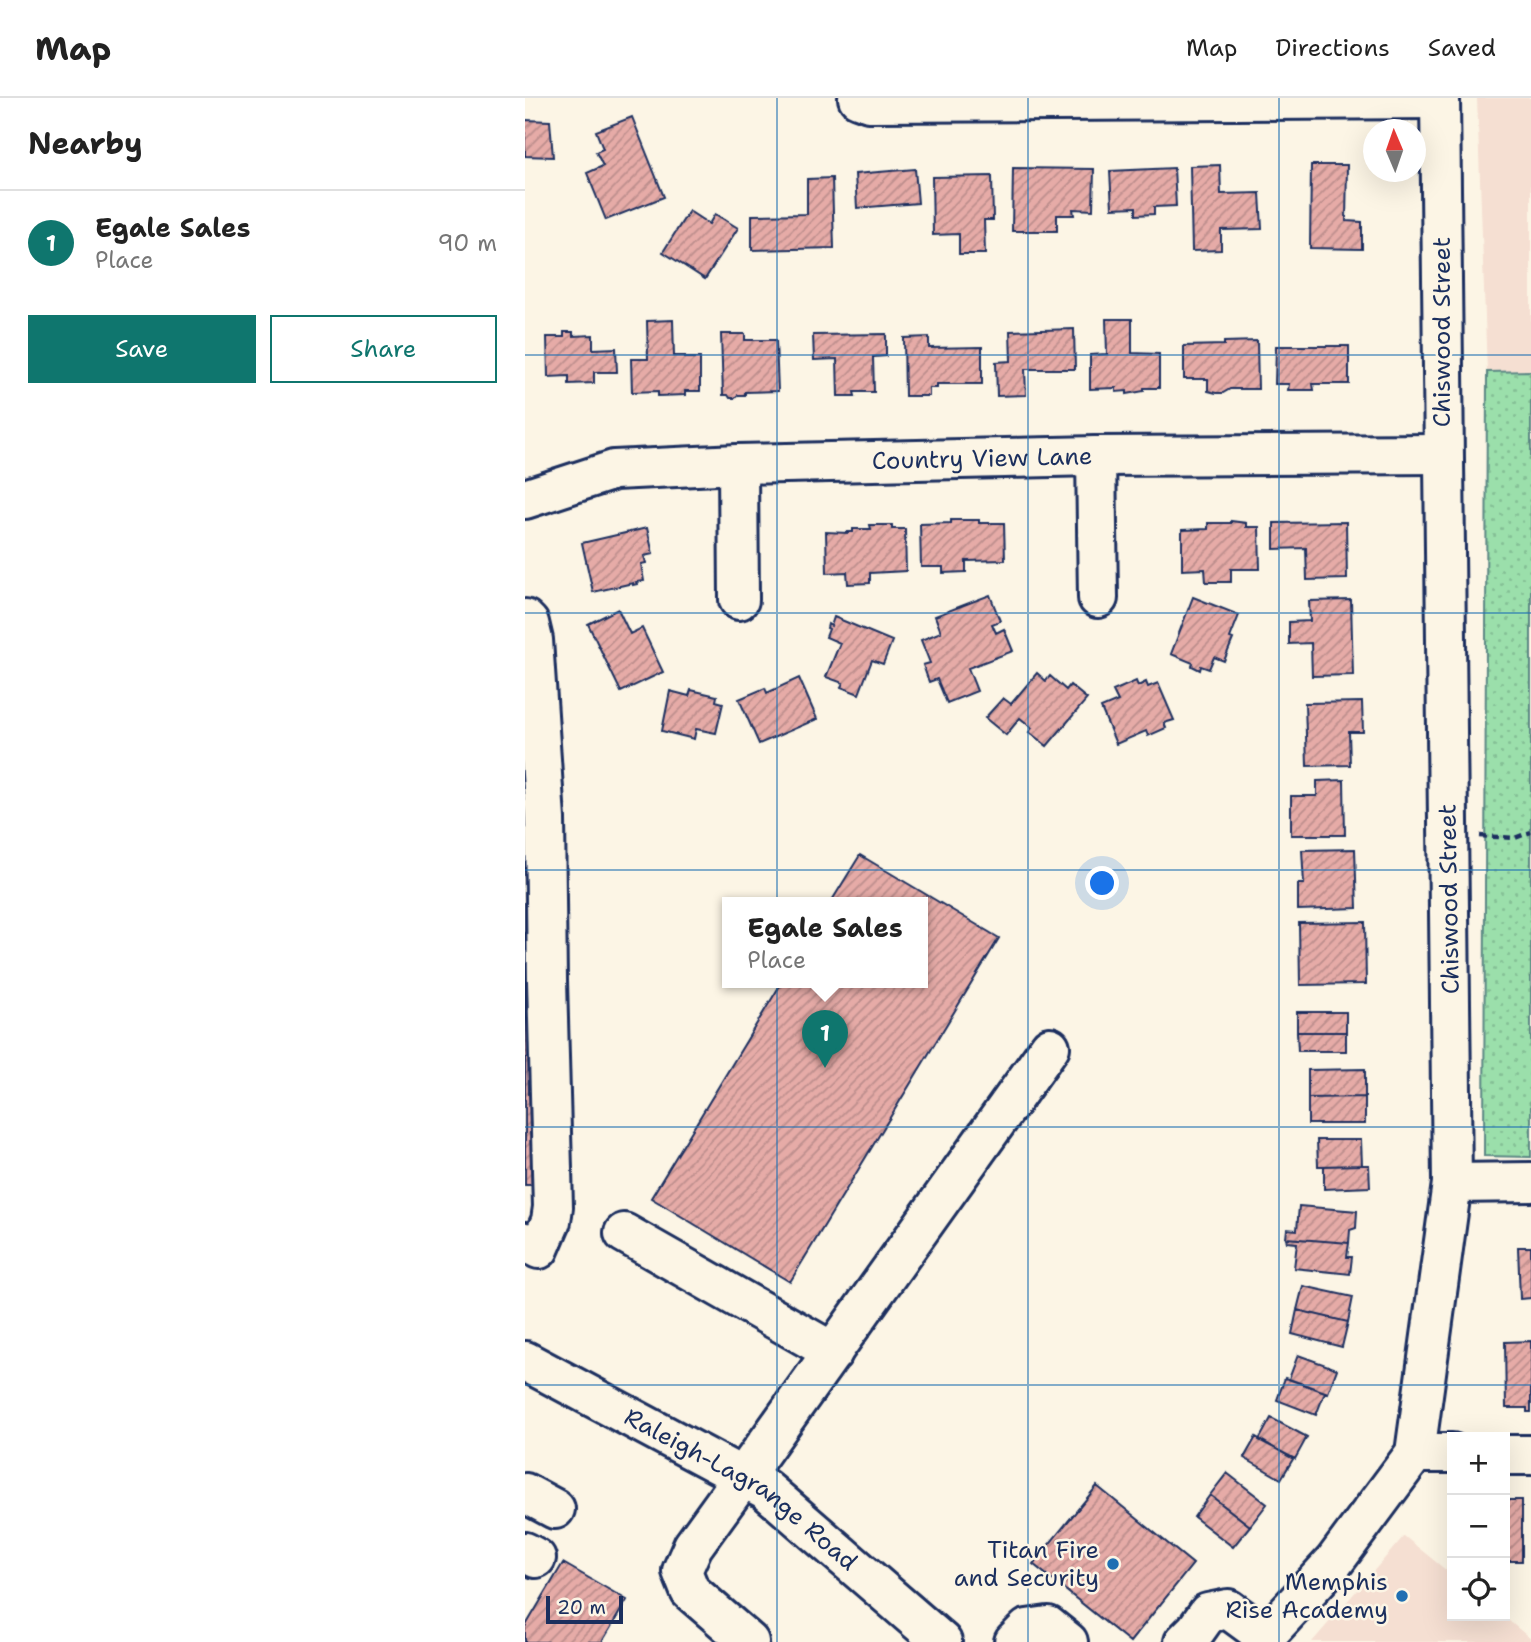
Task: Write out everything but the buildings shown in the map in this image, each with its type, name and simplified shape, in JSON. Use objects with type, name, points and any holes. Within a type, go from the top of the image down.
[{"type":"street","points":[[858,98],[869,102],[1440,98]]},
{"type":"street","name":"Chiswood Street","points":[[1263,1639],[1434,1453],[1452,1183],[1440,98]]},
{"type":"street","name":"Country View Lane","points":[[525,499],[614,470],[738,464],[1096,456],[1443,454]]},
{"type":"street","points":[[1096,456],[1098,598]]},
{"type":"street","points":[[738,464],[739,600]]},
{"type":"street","points":[[525,619],[529,623],[533,640],[545,819],[553,1207],[551,1221],[539,1249],[525,1242]]},
{"type":"street","points":[[749,1642],[690,1591],[682,1571],[692,1546],[1050,1047]]},
{"type":"street","points":[[1452,1183],[1531,1182]]},
{"type":"street","points":[[624,1233],[833,1352]]},
{"type":"street","name":"Raleigh-Lagrange Road","points":[[527,1366],[765,1489],[942,1642]]},
{"type":"street","points":[[1510,1455],[1531,1455]]},
{"type":"street","points":[[1184,1642],[1208,1613],[1228,1609],[1263,1639]]},
{"type":"street","points":[[1014,1642],[1027,1629],[1048,1626],[1068,1642]]},
{"type":"path","points":[[1480,836],[1515,838],[1531,832]]},
{"type":"shaded area","points":[[1477,98],[1531,98],[1531,371],[1487,372]]},
{"type":"shaded area","name":"Memphis Rise Academy","points":[[1404,1536],[1447,1571],[1447,1621],[1509,1621],[1531,1639],[1531,1642],[1312,1642]]},
{"type":"green space","points":[[1531,371],[1531,1157],[1484,1156],[1487,372]]},
{"type":"place","name":"Egale Sales","points":[[825,1068]]},
{"type":"place","name":"Titan Fire and Security","points":[[1113,1564]]},
{"type":"place","name":"Memphis Rise Academy","points":[[1402,1596]]}]
